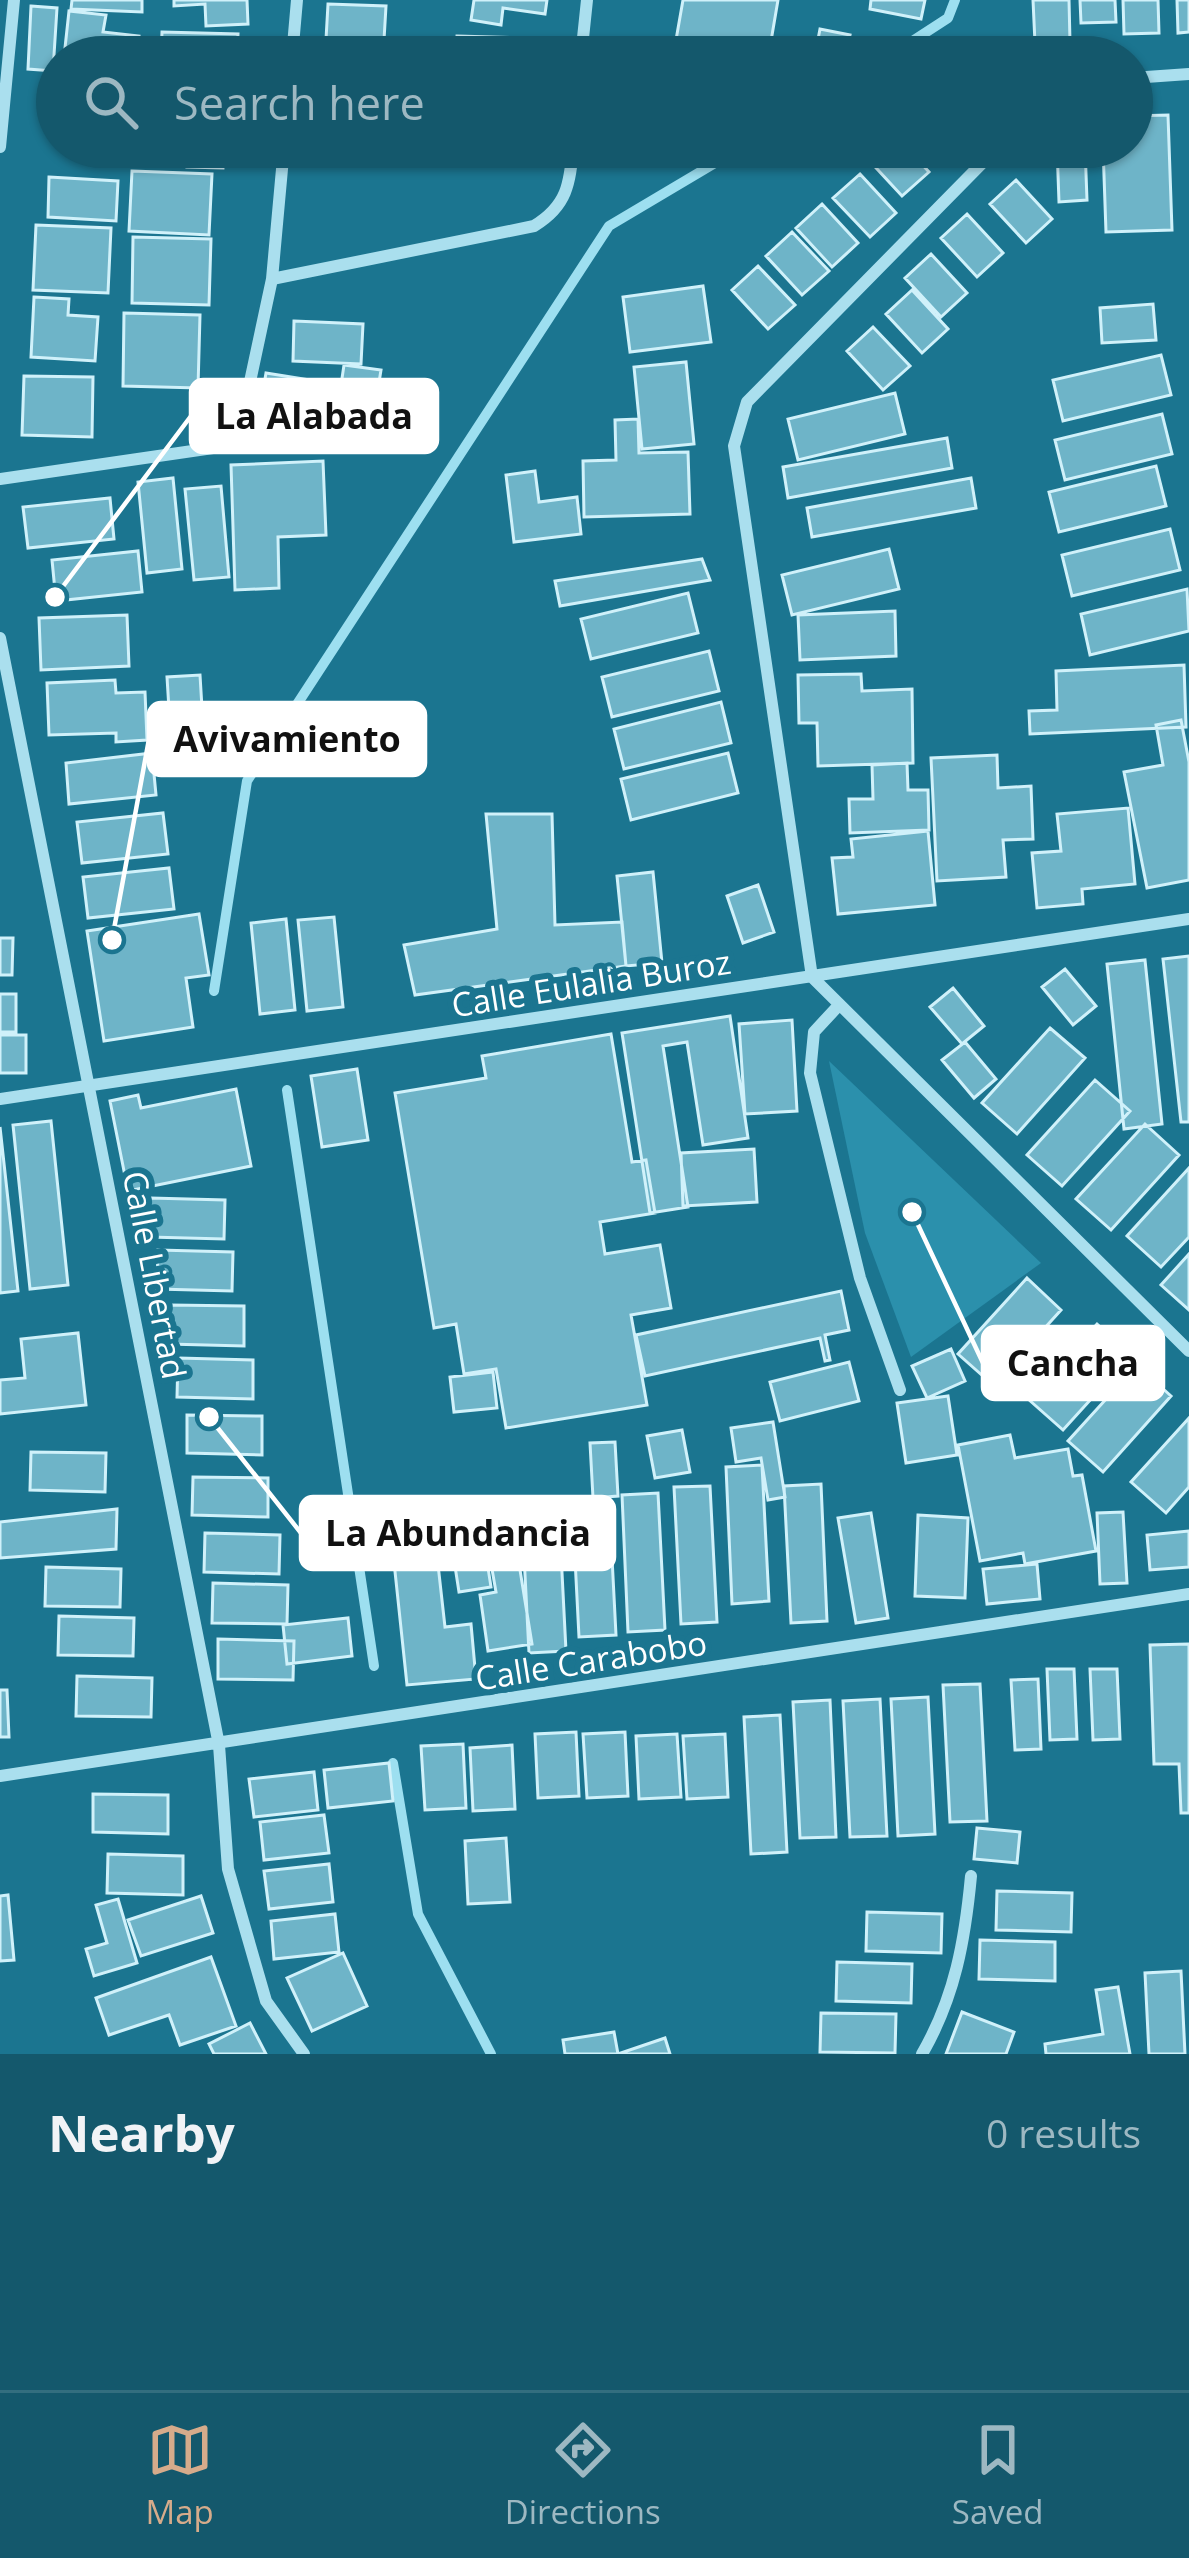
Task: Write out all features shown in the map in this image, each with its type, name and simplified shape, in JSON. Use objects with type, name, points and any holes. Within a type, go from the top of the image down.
[{"type":"street","points":[[0,147],[14,0]]},
{"type":"street","points":[[294,36],[297,0]]},
{"type":"street","points":[[583,36],[586,0]]},
{"type":"street","points":[[1153,77],[1189,74]]},
{"type":"street","points":[[0,479],[213,448],[233,437],[242,419],[272,279],[282,168]]},
{"type":"street","points":[[272,279],[534,226],[553,214],[569,191],[571,168]]},
{"type":"street","points":[[977,168],[747,402],[734,446],[812,976],[1189,1351]]},
{"type":"street","name":"Calle Libertad","points":[[0,638],[220,1745],[228,1869],[266,2001],[304,2054]]},
{"type":"street","name":"Calle Eulalia Buroz","points":[[0,1099],[1189,919]]},
{"type":"street","points":[[839,1005],[814,1032],[810,1073],[860,1278],[900,1390]]},
{"type":"street","name":"Calle Carabobo","points":[[0,1776],[1189,1594]]},
{"type":"street","points":[[922,2054],[952,1989],[964,1943],[971,1876]]},
{"type":"shaded area","points":[[829,1061],[1041,1263],[911,1357],[865,1233]]},
{"type":"building","points":[[72,0],[142,0],[142,12],[71,9]]},
{"type":"building","points":[[174,0],[247,0],[248,24],[206,26],[205,4],[174,6]]},
{"type":"building","points":[[474,0],[547,0],[545,14],[503,8],[501,25],[471,20]]},
{"type":"building","points":[[683,0],[778,0],[772,36],[677,36]]},
{"type":"building","points":[[871,0],[925,0],[921,19],[870,9]]},
{"type":"building","points":[[1033,0],[1069,0],[1070,36],[1035,36]]},
{"type":"building","points":[[1080,0],[1115,0],[1116,22],[1081,23]]},
{"type":"building","points":[[1123,0],[1158,0],[1159,33],[1124,34]]},
{"type":"building","points":[[1177,0],[1189,0],[1189,32],[1178,33]]},
{"type":"building","points":[[328,4],[386,6],[384,36],[326,36]]},
{"type":"building","points":[[31,6],[57,8],[55,36],[36,36],[36,70],[28,69]]},
{"type":"building","points":[[69,11],[106,15],[103,32],[139,36],[66,36]]},
{"type":"building","points":[[820,29],[850,36],[819,36]]},
{"type":"building","points":[[162,32],[238,34],[238,36],[162,36]]},
{"type":"building","points":[[1153,115],[1168,115],[1172,230],[1106,232],[1104,168],[1153,168]]},
{"type":"building","points":[[876,168],[925,168],[929,172],[902,196]]},
{"type":"building","points":[[1058,168],[1086,168],[1087,200],[1059,202]]},
{"type":"building","points":[[132,171],[212,174],[209,235],[129,231]]},
{"type":"building","points":[[860,174],[896,213],[870,237],[833,198]]},
{"type":"building","points":[[49,177],[118,181],[116,221],[48,217]]},
{"type":"building","points":[[1016,180],[1052,219],[1026,243],[990,204]]},
{"type":"building","points":[[822,204],[858,243],[832,267],[796,228]]},
{"type":"building","points":[[967,214],[1003,253],[977,277],[941,238]]},
{"type":"building","points":[[36,225],[111,228],[108,293],[33,290]]},
{"type":"building","points":[[792,232],[829,271],[802,295],[766,256]]},
{"type":"building","points":[[133,237],[211,239],[209,305],[132,303]]},
{"type":"building","points":[[931,254],[967,293],[941,317],[905,278]]},
{"type":"building","points":[[758,266],[795,305],[768,329],[732,290]]},
{"type":"building","points":[[703,286],[711,342],[630,352],[623,297]]},
{"type":"building","points":[[912,290],[948,329],[922,353],[886,314]]},
{"type":"building","points":[[34,297],[69,299],[68,315],[98,317],[95,361],[31,357]]},
{"type":"building","points":[[1153,304],[1156,340],[1102,343],[1100,308]]},
{"type":"building","points":[[124,313],[200,315],[198,388],[123,386]]},
{"type":"building","points":[[294,321],[363,324],[361,364],[293,361]]},
{"type":"building","points":[[873,327],[910,366],[883,390],[847,351]]},
{"type":"building","points":[[1161,355],[1171,395],[1063,421],[1053,380]]},
{"type":"building","points":[[686,362],[694,444],[642,449],[634,367]]},
{"type":"building","points":[[344,365],[381,370],[369,444],[257,426],[266,373],[341,385]]},
{"type":"building","points":[[24,376],[93,377],[92,437],[22,435]]},
{"type":"building","points":[[895,393],[905,434],[798,460],[788,419]]},
{"type":"building","points":[[1162,414],[1172,454],[1065,480],[1055,440]]},
{"type":"building","points":[[638,419],[639,453],[688,452],[690,514],[584,517],[583,461],[616,460],[615,420]]},
{"type":"building","points":[[947,438],[952,468],[788,498],[783,467]]},
{"type":"building","points":[[323,461],[326,535],[278,537],[279,588],[235,590],[231,465]]},
{"type":"building","points":[[1156,466],[1166,506],[1059,532],[1049,492]]},
{"type":"building","points":[[535,471],[539,502],[577,497],[581,534],[514,542],[506,475]]},
{"type":"building","points":[[173,478],[182,569],[147,573],[138,482]]},
{"type":"building","points":[[971,478],[976,508],[812,537],[807,508]]},
{"type":"building","points":[[221,486],[229,577],[194,580],[185,489]]},
{"type":"building","points":[[110,498],[114,539],[28,548],[23,507]]},
{"type":"building","points":[[1170,529],[1180,570],[1072,596],[1062,555]]},
{"type":"building","points":[[889,549],[899,589],[792,615],[782,575]]},
{"type":"building","points":[[138,551],[142,592],[56,601],[52,560]]},
{"type":"building","points":[[702,559],[710,580],[560,606],[555,581]]},
{"type":"building","points":[[1187,589],[1189,631],[1090,655],[1081,614]]},
{"type":"building","points":[[688,593],[698,633],[591,659],[581,619]]},
{"type":"building","points":[[895,611],[896,656],[800,660],[798,615]]},
{"type":"building","points":[[127,615],[129,666],[41,670],[39,618]]},
{"type":"building","points":[[709,651],[719,691],[612,717],[602,677]]},
{"type":"building","points":[[1184,665],[1186,727],[1030,734],[1029,711],[1057,710],[1056,671]]},
{"type":"building","points":[[861,674],[862,691],[912,689],[913,763],[818,766],[817,723],[799,723],[798,675]]},
{"type":"building","points":[[200,675],[202,708],[226,707],[228,739],[171,742],[167,677]]},
{"type":"building","points":[[115,680],[116,693],[145,692],[147,740],[116,742],[116,733],[49,735],[47,683]]},
{"type":"building","points":[[721,702],[731,743],[624,769],[614,729]]},
{"type":"building","points":[[1181,720],[1189,762],[1189,880],[1147,888],[1124,772],[1163,765],[1156,725]]},
{"type":"building","points":[[152,753],[156,795],[69,804],[66,763]]},
{"type":"building","points":[[728,753],[738,793],[631,820],[621,779]]},
{"type":"building","points":[[997,755],[998,788],[1031,786],[1033,839],[1003,840],[1006,877],[937,881],[931,758]]},
{"type":"building","points":[[907,763],[908,790],[928,790],[929,830],[850,833],[849,799],[873,799],[872,765]]},
{"type":"building","points":[[1128,808],[1135,884],[1082,889],[1083,904],[1037,908],[1032,853],[1061,851],[1057,814]]},
{"type":"building","points":[[163,813],[168,854],[82,863],[77,822]]},
{"type":"building","points":[[486,814],[552,814],[555,925],[622,922],[626,966],[415,995],[404,945],[497,929]]},
{"type":"building","points":[[928,831],[935,905],[838,914],[832,858],[853,857],[851,839]]},
{"type":"building","points":[[169,868],[174,909],[88,918],[83,877]]},
{"type":"building","points":[[653,872],[662,963],[626,966],[617,876]]},
{"type":"building","points":[[758,885],[774,932],[743,943],[727,896]]},
{"type":"building","points":[[199,914],[209,975],[186,978],[193,1027],[104,1041],[87,931]]},
{"type":"building","points":[[334,917],[343,1007],[307,1011],[298,920]]},
{"type":"building","points":[[286,919],[295,1010],[260,1014],[251,923]]},
{"type":"building","points":[[0,938],[13,938],[12,975],[0,975]]},
{"type":"building","points":[[1189,956],[1189,1122],[1181,1122],[1163,959]]},
{"type":"building","points":[[1145,960],[1162,1124],[1124,1129],[1107,964]]},
{"type":"building","points":[[1065,969],[1096,1006],[1073,1025],[1042,987]]},
{"type":"building","points":[[953,988],[984,1026],[962,1044],[930,1007]]},
{"type":"building","points":[[0,994],[16,994],[16,1032],[0,1032]]},
{"type":"building","points":[[730,1016],[748,1138],[703,1145],[687,1042],[663,1046],[688,1207],[650,1213],[622,1033]]},
{"type":"building","points":[[792,1020],[797,1111],[745,1114],[739,1024]]},
{"type":"building","points":[[1050,1028],[1085,1058],[1017,1134],[982,1103]]},
{"type":"building","points":[[611,1034],[632,1162],[646,1160],[655,1213],[600,1222],[605,1254],[660,1245],[671,1308],[631,1315],[647,1405],[506,1428],[496,1369],[464,1374],[456,1324],[434,1328],[395,1093],[486,1078],[482,1056]]},
{"type":"building","points":[[0,1035],[26,1035],[26,1073],[0,1073]]},
{"type":"building","points":[[965,1042],[996,1079],[974,1098],[942,1060]]},
{"type":"building","points":[[357,1069],[368,1140],[322,1147],[311,1076]]},
{"type":"building","points":[[1095,1080],[1130,1111],[1062,1186],[1027,1155]]},
{"type":"building","points":[[236,1089],[251,1166],[128,1191],[110,1101],[138,1095],[141,1108]]},
{"type":"building","points":[[51,1121],[68,1285],[30,1289],[13,1125]]},
{"type":"building","points":[[1145,1124],[1179,1155],[1111,1230],[1076,1199]]},
{"type":"building","points":[[0,1127],[18,1291],[0,1293]]},
{"type":"building","points":[[754,1149],[757,1202],[683,1206],[681,1153]]},
{"type":"building","points":[[1189,1168],[1189,1237],[1161,1267],[1127,1236]]},
{"type":"building","points":[[150,1198],[225,1200],[224,1239],[149,1237]]},
{"type":"building","points":[[158,1250],[233,1252],[232,1291],[157,1289]]},
{"type":"building","points":[[1189,1254],[1189,1310],[1161,1285]]},
{"type":"building","points":[[1027,1278],[1061,1310],[993,1385],[958,1354]]},
{"type":"building","points":[[841,1291],[849,1330],[825,1335],[830,1360],[825,1361],[820,1338],[645,1376],[636,1335]]},
{"type":"building","points":[[169,1305],[244,1306],[244,1346],[168,1344]]},
{"type":"building","points":[[1097,1324],[1131,1355],[1063,1430],[1028,1399]]},
{"type":"building","points":[[78,1333],[86,1405],[0,1414],[0,1380],[25,1378],[21,1339]]},
{"type":"building","points":[[951,1349],[965,1381],[927,1398],[912,1366]]},
{"type":"building","points":[[178,1358],[253,1360],[253,1399],[177,1397]]},
{"type":"building","points":[[849,1362],[859,1401],[780,1421],[770,1382]]},
{"type":"building","points":[[1137,1365],[1171,1396],[1103,1472],[1068,1441]]},
{"type":"building","points":[[493,1372],[497,1408],[454,1412],[450,1377]]},
{"type":"building","points":[[948,1396],[957,1455],[906,1463],[897,1403]]},
{"type":"building","points":[[187,1415],[262,1416],[262,1455],[187,1453]]},
{"type":"building","points":[[1189,1418],[1189,1487],[1166,1513],[1131,1482]]},
{"type":"building","points":[[773,1422],[785,1497],[768,1500],[761,1458],[736,1462],[731,1428]]},
{"type":"building","points":[[682,1430],[690,1472],[655,1478],[647,1436]]},
{"type":"building","points":[[1010,1435],[1015,1458],[1068,1449],[1073,1476],[1082,1475],[1096,1551],[1025,1564],[1023,1553],[980,1561],[958,1445]]},
{"type":"building","points":[[615,1442],[618,1496],[593,1498],[590,1443]]},
{"type":"building","points":[[31,1452],[106,1453],[105,1492],[30,1490]]},
{"type":"building","points":[[762,1465],[769,1601],[732,1604],[726,1467]]},
{"type":"building","points":[[193,1477],[268,1478],[268,1517],[192,1515]]},
{"type":"building","points":[[821,1484],[827,1621],[791,1623],[784,1486]]},
{"type":"building","points":[[710,1486],[717,1622],[681,1624],[674,1487]]},
{"type":"building","points":[[658,1493],[665,1630],[628,1632],[622,1495]]},
{"type":"building","points":[[609,1499],[616,1635],[579,1637],[572,1500]]},
{"type":"building","points":[[510,1508],[532,1644],[488,1651],[480,1595],[496,1592],[482,1512]]},
{"type":"building","points":[[117,1509],[116,1549],[0,1558],[0,1522]]},
{"type":"building","points":[[432,1511],[445,1627],[471,1624],[476,1679],[407,1685],[394,1562],[378,1564],[373,1517]]},
{"type":"building","points":[[1123,1512],[1127,1583],[1100,1584],[1097,1513]]},
{"type":"building","points":[[871,1513],[888,1618],[856,1623],[838,1518]]},
{"type":"building","points":[[559,1514],[566,1651],[529,1653],[522,1516]]},
{"type":"building","points":[[918,1515],[968,1518],[965,1598],[915,1596]]},
{"type":"building","points":[[1189,1531],[1189,1567],[1150,1570],[1147,1535]]},
{"type":"building","points":[[205,1533],[280,1535],[279,1574],[204,1572]]},
{"type":"building","points":[[484,1542],[491,1587],[459,1592],[452,1547]]},
{"type":"building","points":[[1037,1564],[1040,1599],[987,1604],[983,1569]]},
{"type":"building","points":[[46,1567],[121,1569],[120,1607],[45,1606]]},
{"type":"building","points":[[213,1583],[288,1585],[287,1624],[212,1623]]},
{"type":"building","points":[[59,1616],[134,1618],[133,1656],[58,1655]]},
{"type":"building","points":[[348,1618],[352,1656],[287,1664],[283,1625]]},
{"type":"building","points":[[218,1639],[294,1641],[293,1680],[218,1679]]},
{"type":"building","points":[[1189,1644],[1189,1813],[1181,1813],[1179,1764],[1154,1764],[1150,1645]]},
{"type":"building","points":[[1047,1669],[1074,1669],[1077,1739],[1050,1740]]},
{"type":"building","points":[[1090,1669],[1117,1669],[1120,1739],[1093,1740]]},
{"type":"building","points":[[77,1676],[152,1678],[151,1717],[76,1716]]},
{"type":"building","points":[[1038,1679],[1041,1749],[1015,1750],[1011,1680]]},
{"type":"building","points":[[980,1684],[987,1821],[950,1822],[943,1685]]},
{"type":"building","points":[[0,1690],[7,1690],[9,1737],[0,1737]]},
{"type":"building","points":[[928,1697],[935,1834],[898,1836],[891,1699]]},
{"type":"building","points":[[880,1699],[887,1836],[850,1837],[843,1701]]},
{"type":"building","points":[[830,1700],[836,1837],[800,1838],[793,1702]]},
{"type":"building","points":[[780,1715],[787,1852],[751,1854],[744,1717]]},
{"type":"building","points":[[576,1732],[579,1796],[538,1798],[535,1734]]},
{"type":"building","points":[[625,1732],[628,1796],[587,1798],[583,1734]]},
{"type":"building","points":[[677,1734],[681,1797],[639,1799],[636,1736]]},
{"type":"building","points":[[725,1734],[728,1797],[687,1799],[683,1736]]},
{"type":"building","points":[[463,1744],[466,1808],[425,1810],[421,1746]]},
{"type":"building","points":[[512,1745],[515,1809],[473,1811],[470,1748]]},
{"type":"building","points":[[389,1763],[393,1801],[328,1808],[324,1770]]},
{"type":"building","points":[[314,1772],[318,1810],[254,1817],[249,1779]]},
{"type":"building","points":[[93,1794],[168,1795],[168,1834],[93,1832]]},
{"type":"building","points":[[324,1815],[329,1853],[264,1860],[260,1822]]},
{"type":"building","points":[[977,1828],[1020,1832],[1017,1863],[974,1859]]},
{"type":"building","points":[[506,1838],[510,1902],[468,1904],[465,1841]]},
{"type":"building","points":[[108,1854],[183,1856],[183,1895],[107,1893]]},
{"type":"building","points":[[329,1864],[333,1902],[269,1909],[264,1871]]},
{"type":"building","points":[[997,1891],[1072,1893],[1071,1932],[996,1930]]},
{"type":"building","points":[[8,1895],[14,1960],[0,1961],[0,1896]]},
{"type":"building","points":[[201,1896],[213,1933],[141,1956],[128,1920]]},
{"type":"building","points":[[118,1899],[137,1963],[94,1976],[86,1949],[107,1943],[96,1905]]},
{"type":"building","points":[[867,1912],[942,1914],[941,1953],[866,1951]]},
{"type":"building","points":[[335,1914],[339,1952],[274,1959],[271,1921]]},
{"type":"building","points":[[980,1940],[1055,1942],[1055,1981],[979,1979]]},
{"type":"building","points":[[343,1953],[367,2006],[312,2031],[287,1978]]},
{"type":"building","points":[[211,1957],[236,2026],[180,2045],[169,2015],[109,2035],[96,1998]]},
{"type":"building","points":[[837,1962],[912,1964],[911,2003],[836,2001]]},
{"type":"building","points":[[1181,1971],[1185,2054],[1149,2054],[1145,1973]]},
{"type":"building","points":[[1118,1987],[1130,2054],[1046,2054],[1045,2044],[1103,2034],[1096,1990]]},
{"type":"building","points":[[962,2012],[1014,2032],[1006,2054],[946,2054]]},
{"type":"building","points":[[821,2013],[896,2014],[895,2053],[820,2052]]},
{"type":"building","points":[[250,2023],[266,2054],[214,2054],[209,2044]]},
{"type":"building","points":[[614,2032],[618,2054],[565,2054],[563,2040]]},
{"type":"building","points":[[665,2038],[670,2054],[618,2054]]},
{"type":"waterway","points":[[920,36],[948,18],[955,0]]},
{"type":"waterway","points":[[214,991],[247,781],[609,226],[707,168]]},
{"type":"waterway","points":[[287,1090],[374,1666]]},
{"type":"waterway","points":[[393,1763],[418,1914],[491,2054]]},
{"type":"place","name":"La Alabada","points":[[55,597]]},
{"type":"place","name":"Avivamiento","points":[[112,940]]},
{"type":"place","name":"Cancha","points":[[912,1212]]},
{"type":"place","name":"La Abundancia","points":[[209,1417]]}]
